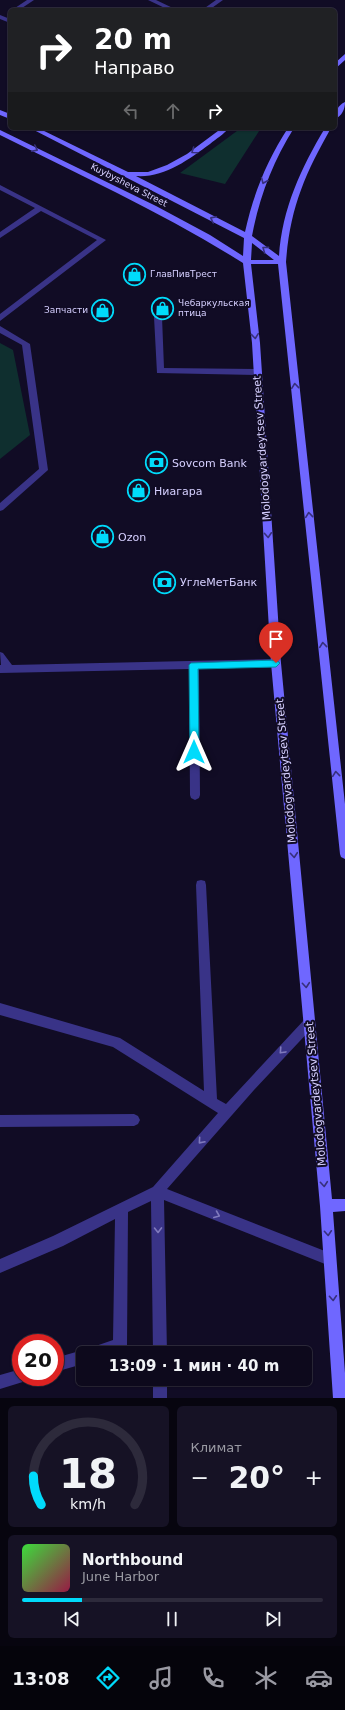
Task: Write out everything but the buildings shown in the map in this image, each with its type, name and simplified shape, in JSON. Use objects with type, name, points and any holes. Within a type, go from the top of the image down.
[{"type":"main road","points":[[337,65],[345,55]]},
{"type":"main road","points":[[337,114],[345,104]]},
{"type":"main road","name":"Kuybysheva Street","points":[[37,130],[248,237],[282,262]]},
{"type":"main road","points":[[126,174],[147,174],[165,169],[223,130]]},
{"type":"main road","name":"Molodogvardeytsev Street","points":[[290,130],[280,145],[259,192],[248,237],[247,262],[258,372],[276,663],[326,1206],[340,1398]]},
{"type":"main road","points":[[327,130],[316,147],[294,199],[286,225],[282,262],[345,854]]},
{"type":"main road","name":"Kuybysheva Street","points":[[0,132],[153,208],[207,237],[247,262]]},
{"type":"main road","points":[[247,262],[282,262]]},
{"type":"main road","points":[[326,1206],[345,1205]]},
{"type":"lane","points":[[18,8],[31,0]]},
{"type":"lane","points":[[151,0],[169,8]]},
{"type":"lane","points":[[208,8],[220,0]]},
{"type":"lane","points":[[0,187],[102,240],[0,318]]},
{"type":"lane","points":[[0,236],[40,208]]},
{"type":"lane","points":[[158,317],[160,371],[258,372]]},
{"type":"lane","points":[[0,329],[26,344],[44,470],[0,508]]},
{"type":"lane","points":[[0,656],[5,669],[276,663]]},
{"type":"lane","points":[[194,665],[195,795]]},
{"type":"lane","points":[[200,885],[211,1102]]},
{"type":"lane","points":[[0,1009],[116,1042],[227,1112]]},
{"type":"lane","points":[[0,1266],[58,1241],[157,1191],[309,1023]]},
{"type":"lane","points":[[0,1121],[134,1120]]},
{"type":"lane","points":[[157,1191],[330,1260]]},
{"type":"lane","points":[[157,1191],[160,1346]]},
{"type":"lane","points":[[117,1346],[120,1345],[122,1209]]},
{"type":"lane","points":[[64,1362],[76,1359]]},
{"type":"lane","points":[[0,1382],[12,1379]]},
{"type":"lane","points":[[160,1386],[160,1398]]},
{"type":"green space","points":[[238,130],[260,130],[225,184],[180,173]]},
{"type":"green space","points":[[0,343],[13,350],[30,435],[0,459]]},
{"type":"place","name":"ГлавПивТрест","points":[[134,274]]},
{"type":"place","name":"Чебаркульская птица","points":[[163,308]]},
{"type":"place","name":"Запчасти","points":[[103,310]]},
{"type":"place","name":"Sovcom Bank","points":[[157,463]]},
{"type":"place","name":"Ниагара","points":[[139,491]]},
{"type":"place","name":"Ozon","points":[[102,537]]},
{"type":"place","name":"УглеМетБанк","points":[[164,582]]},
{"type":"route","points":[[194,752],[194,665],[276,663]]}]
